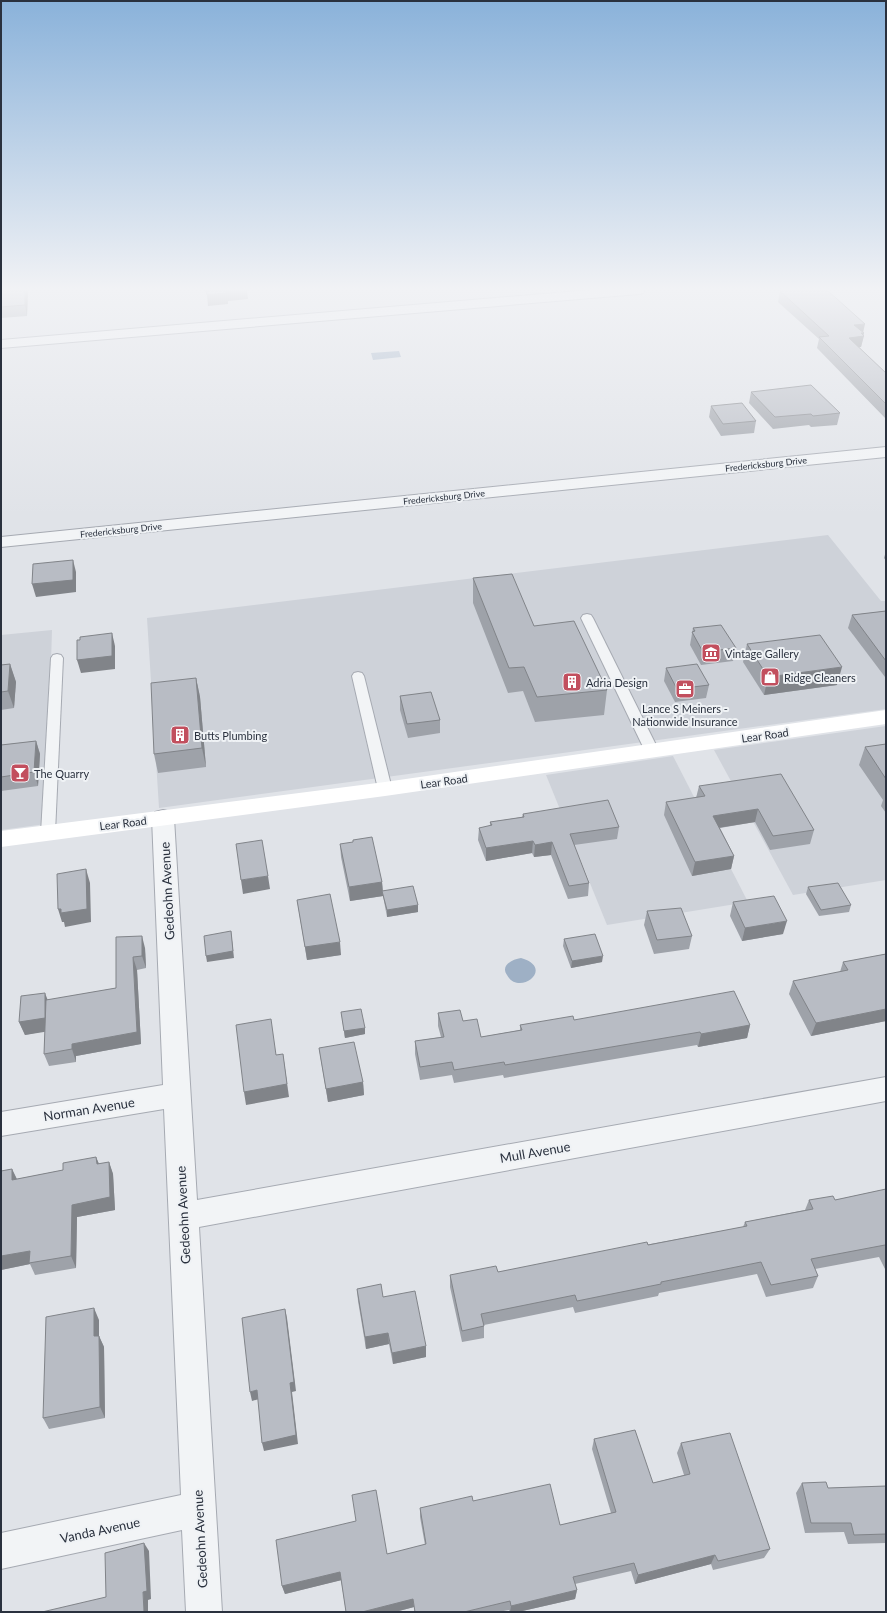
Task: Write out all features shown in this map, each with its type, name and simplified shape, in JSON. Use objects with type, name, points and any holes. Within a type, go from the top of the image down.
[{"type":"street","name":"Fredericksburg Drive","points":[[1,542],[886,452]]},
{"type":"street","name":"Lear Road","points":[[1,839],[385,789],[886,717]]},
{"type":"street","name":"Gedeohn Avenue","points":[[163,818],[204,1612]]},
{"type":"street","name":"Mull Avenue","points":[[183,1216],[886,1088]]},
{"type":"street","name":"Norman Avenue","points":[[1,1124],[178,1095]]},
{"type":"street","name":"Vanda Avenue","points":[[1,1551],[199,1508]]},
{"type":"lane","points":[[587,618],[652,751]]},
{"type":"lane","points":[[48,833],[57,658]]},
{"type":"lane","points":[[358,676],[385,789]]},
{"type":"shaded area","points":[[828,535],[881,601],[886,601],[886,709],[159,808],[147,618]]},
{"type":"shaded area","points":[[52,630],[46,824],[1,830],[1,635]]},
{"type":"shaded area","points":[[886,726],[886,880],[793,895],[714,750]]},
{"type":"shaded area","points":[[673,756],[748,902],[607,925],[546,775]]},
{"type":"water","points":[[521,958],[531,963],[535,968],[535,974],[526,982],[519,983],[512,981],[507,975],[505,968],[511,961]]},
{"type":"building","points":[[847,365],[878,365],[886,373],[886,404]]},
{"type":"building","points":[[811,385],[840,413],[813,416],[811,414],[775,417],[751,392]]},
{"type":"building","points":[[742,403],[756,421],[723,424],[711,406]]},
{"type":"building","points":[[73,560],[73,580],[32,584],[33,564]]},
{"type":"building","points":[[512,574],[534,626],[574,621],[607,690],[537,697],[524,667],[509,668],[473,578]]},
{"type":"building","points":[[886,611],[886,661],[852,615]]},
{"type":"building","points":[[721,625],[736,648],[703,652],[692,632],[695,631],[693,628]]},
{"type":"building","points":[[112,633],[112,656],[77,660],[77,640],[80,640],[80,637]]},
{"type":"building","points":[[820,635],[842,667],[768,677],[747,644]]},
{"type":"building","points":[[10,664],[8,691],[1,692],[1,665]]},
{"type":"building","points":[[697,664],[709,685],[677,689],[666,668]]},
{"type":"building","name":"Butts Plumbing","points":[[196,678],[202,748],[154,754],[151,683]]},
{"type":"building","points":[[431,692],[440,720],[407,724],[400,696]]},
{"type":"building","points":[[36,741],[34,772],[1,777],[1,745]]},
{"type":"building","points":[[886,744],[886,779],[865,747]]},
{"type":"building","points":[[781,774],[814,830],[773,836],[758,809],[713,816],[734,856],[695,862],[666,802],[705,796],[699,786]]},
{"type":"building","points":[[608,800],[619,827],[570,834],[589,883],[569,886],[552,842],[535,845],[533,841],[486,848],[479,828],[492,825],[490,822],[524,817],[523,814]]},
{"type":"building","points":[[372,837],[382,882],[349,887],[340,844]]},
{"type":"building","points":[[262,840],[268,876],[241,880],[236,844]]},
{"type":"building","points":[[86,869],[87,909],[61,913],[61,909],[58,909],[57,874]]},
{"type":"building","points":[[838,883],[851,905],[821,910],[808,887]]},
{"type":"building","points":[[413,886],[418,905],[387,910],[382,891]]},
{"type":"building","points":[[330,894],[340,942],[305,947],[297,900]]},
{"type":"building","points":[[774,896],[787,921],[745,928],[733,902]]},
{"type":"building","points":[[681,908],[692,936],[657,940],[647,911]]},
{"type":"building","points":[[231,931],[233,951],[206,956],[204,936]]},
{"type":"building","points":[[595,934],[603,956],[572,961],[564,939]]},
{"type":"building","points":[[142,936],[142,956],[133,957],[137,1032],[72,1044],[72,1049],[44,1054],[46,1000],[116,988],[116,937]]},
{"type":"building","points":[[886,954],[886,1009],[816,1023],[793,981],[848,970],[843,962]]},
{"type":"building","points":[[734,991],[750,1025],[505,1065],[504,1062],[454,1070],[452,1062],[420,1067],[415,1041],[444,1037],[438,1013],[460,1010],[463,1021],[477,1019],[481,1037],[522,1030],[520,1025],[573,1016],[574,1020]]},
{"type":"building","points":[[45,993],[45,1018],[19,1022],[21,996]]},
{"type":"building","points":[[361,1009],[365,1028],[344,1031],[341,1012]]},
{"type":"building","points":[[271,1019],[276,1055],[283,1054],[287,1084],[244,1092],[236,1025]]},
{"type":"building","points":[[354,1042],[363,1082],[326,1089],[319,1048]]},
{"type":"building","points":[[96,1157],[97,1164],[109,1162],[110,1197],[72,1205],[71,1256],[29,1263],[30,1251],[1,1256],[1,1171],[12,1169],[12,1180],[63,1170],[63,1163]]},
{"type":"building","points":[[886,1189],[886,1246],[811,1259],[818,1276],[771,1285],[761,1262],[577,1301],[575,1295],[481,1314],[484,1326],[462,1331],[450,1275],[496,1266],[498,1272],[647,1242],[648,1245],[747,1226],[745,1222],[813,1209],[809,1200],[833,1196],[835,1200]]},
{"type":"building","points":[[381,1284],[383,1297],[415,1291],[426,1346],[392,1353],[388,1333],[365,1337],[357,1289]]},
{"type":"building","points":[[94,1308],[94,1336],[99,1336],[100,1407],[43,1418],[46,1317]]},
{"type":"building","points":[[285,1309],[294,1382],[290,1383],[296,1435],[262,1443],[257,1390],[250,1392],[242,1318]]},
{"type":"building","points":[[635,1430],[653,1483],[690,1474],[681,1443],[730,1433],[770,1549],[718,1561],[715,1555],[638,1575],[634,1563],[573,1577],[577,1590],[511,1606],[510,1601],[464,1612],[415,1612],[413,1599],[362,1612],[346,1612],[340,1572],[282,1586],[276,1540],[356,1521],[352,1495],[376,1490],[387,1554],[426,1544],[420,1508],[472,1496],[473,1501],[550,1484],[560,1525],[616,1512],[594,1439]]},
{"type":"building","points":[[826,1482],[828,1488],[886,1486],[886,1534],[854,1535],[851,1523],[811,1523],[802,1483]]},
{"type":"building","points":[[144,1543],[147,1591],[143,1592],[144,1612],[42,1612],[106,1597],[105,1553]]},
{"type":"place","name":"Vintage Gallery","points":[[711,653]]},
{"type":"place","name":"Ridge Cleaners","points":[[770,677]]},
{"type":"place","name":"Adria Design","points":[[572,682]]},
{"type":"place","name":"Lance S Meiners - Nationwide Insurance","points":[[685,689]]},
{"type":"place","name":"Butts Plumbing","points":[[180,735]]},
{"type":"place","name":"The Quarry","points":[[20,773]]}]
